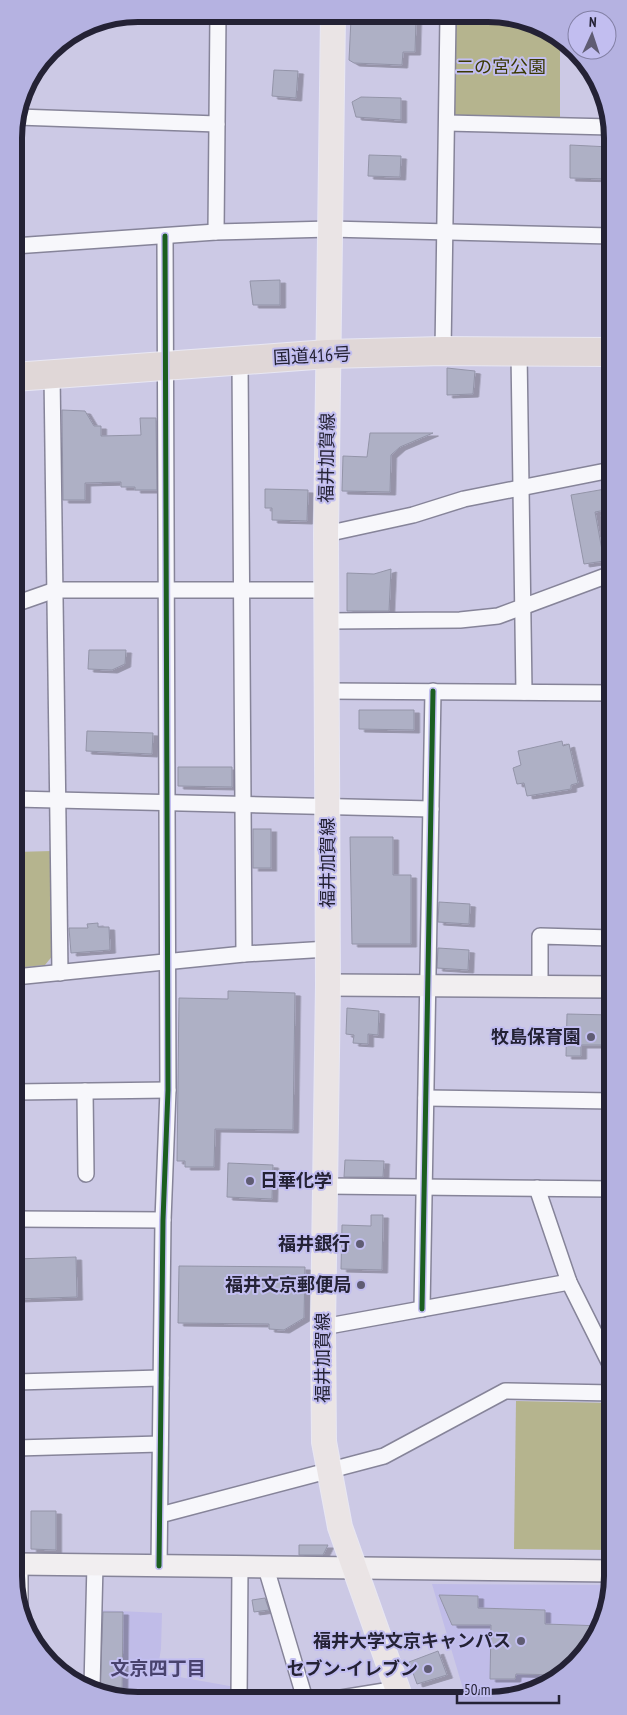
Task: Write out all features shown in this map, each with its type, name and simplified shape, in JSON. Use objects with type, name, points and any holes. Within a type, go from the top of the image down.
[{"type":"highway","name":"国道416号","points":[[23,376],[166,367],[328,354],[443,351],[604,352]]},
{"type":"main road","name":"福井加賀線","points":[[333,22],[326,534],[328,985],[323,1327],[324,1433],[328,1469],[339,1521],[354,1569],[398,1692]]},
{"type":"street","points":[[216,232],[218,22]]},
{"type":"street","points":[[443,351],[448,123],[448,22]]},
{"type":"street","points":[[25,117],[218,124]]},
{"type":"street","points":[[448,123],[603,127]]},
{"type":"street","points":[[23,245],[216,232],[330,229],[604,236]]},
{"type":"street","points":[[159,1566],[163,1220],[168,1090],[169,962],[166,802],[165,236]]},
{"type":"street","points":[[519,352],[524,692]]},
{"type":"street","points":[[240,360],[244,954]]},
{"type":"street","points":[[52,374],[60,973]]},
{"type":"street","points":[[326,534],[413,515],[464,498],[604,471]]},
{"type":"street","points":[[326,621],[460,620],[498,616],[604,577]]},
{"type":"street","points":[[23,601],[55,590],[326,590]]},
{"type":"street","points":[[327,691],[604,693]]},
{"type":"street","points":[[422,1309],[433,691]]},
{"type":"street","points":[[23,799],[431,809]]},
{"type":"street","points":[[540,987],[540,936],[604,938]]},
{"type":"street","points":[[22,976],[244,954],[328,949]]},
{"type":"street","points":[[328,985],[540,987],[604,982]]},
{"type":"street","points":[[22,1092],[168,1090]]},
{"type":"street","points":[[85,1091],[86,1174]]},
{"type":"street","points":[[426,1098],[604,1101]]},
{"type":"street","points":[[326,1186],[604,1189]]},
{"type":"street","points":[[536,1188],[569,1282],[604,1352]]},
{"type":"street","points":[[22,1219],[163,1220]]},
{"type":"street","points":[[323,1327],[569,1282]]},
{"type":"street","points":[[22,1382],[161,1378]]},
{"type":"street","points":[[160,1515],[328,1469],[384,1456],[504,1391],[604,1393]]},
{"type":"street","points":[[22,1448],[160,1444]]},
{"type":"street","points":[[22,1564],[604,1571]]},
{"type":"street","points":[[92,1682],[95,1564]]},
{"type":"street","points":[[239,1692],[240,1567]]},
{"type":"street","points":[[266,1568],[303,1692]]},
{"type":"shaded area","name":"福井大学文京キャンパス","points":[[432,1584],[604,1585],[596,1621],[585,1641],[565,1664],[546,1677],[526,1686],[496,1692],[464,1692]]},
{"type":"shaded area","points":[[97,1610],[162,1613],[161,1649],[157,1673],[235,1687],[235,1692],[131,1692],[99,1685]]},
{"type":"green space","name":"二の宮公園","points":[[451,22],[503,23],[540,35],[560,48],[560,121],[451,117]]},
{"type":"green space","points":[[52,851],[54,954],[45,965],[22,967],[23,852]]},
{"type":"green space","points":[[516,1401],[604,1403],[604,1550],[514,1549]]},
{"type":"building","points":[[351,22],[416,22],[415,52],[403,52],[402,65],[354,63],[349,60]]},
{"type":"building","points":[[274,70],[298,71],[296,98],[272,96]]},
{"type":"building","points":[[361,97],[401,98],[401,120],[356,117],[352,102]]},
{"type":"building","points":[[570,145],[604,147],[604,179],[570,178]]},
{"type":"building","points":[[369,155],[401,156],[400,177],[368,176]]},
{"type":"building","points":[[280,280],[280,305],[253,305],[250,281]]},
{"type":"building","points":[[447,368],[475,371],[473,394],[447,395]]},
{"type":"building","points":[[62,410],[85,411],[94,426],[101,426],[101,436],[141,435],[140,418],[156,418],[157,490],[135,490],[135,487],[121,487],[121,482],[85,483],[85,500],[63,500]]},
{"type":"building","points":[[370,433],[433,433],[400,447],[391,455],[390,492],[342,491],[343,456],[367,457]]},
{"type":"building","points":[[265,489],[308,490],[307,521],[272,520],[272,508],[265,508]]},
{"type":"building","points":[[604,489],[604,510],[595,512],[604,561],[584,564],[571,495]]},
{"type":"building","points":[[391,569],[389,611],[347,611],[347,573],[374,574]]},
{"type":"building","points":[[89,650],[126,650],[125,664],[112,670],[88,669]]},
{"type":"building","points":[[359,710],[414,710],[414,730],[359,729]]},
{"type":"building","points":[[87,731],[153,733],[152,754],[86,751]]},
{"type":"building","points":[[562,741],[563,746],[569,744],[578,783],[571,785],[571,789],[527,796],[524,783],[517,784],[513,768],[521,765],[518,751]]},
{"type":"building","points":[[178,767],[232,767],[232,787],[178,786]]},
{"type":"building","points":[[253,829],[271,829],[271,868],[253,868]]},
{"type":"building","points":[[350,837],[393,837],[393,875],[411,875],[411,944],[352,944]]},
{"type":"building","points":[[439,902],[470,904],[469,924],[438,922]]},
{"type":"building","points":[[98,923],[98,927],[109,927],[110,950],[71,953],[69,928],[88,928],[87,924]]},
{"type":"building","points":[[438,948],[469,950],[468,970],[437,968]]},
{"type":"building","points":[[228,991],[295,993],[293,1130],[215,1129],[214,1167],[185,1167],[185,1161],[177,1161],[179,998],[228,999]]},
{"type":"building","points":[[347,1008],[379,1011],[378,1035],[368,1034],[368,1044],[353,1043],[354,1035],[346,1034]]},
{"type":"building","points":[[567,1014],[604,1015],[604,1045],[581,1045],[581,1056],[566,1056]]},
{"type":"building","points":[[345,1160],[384,1161],[383,1177],[344,1177]]},
{"type":"building","name":"日華化学","points":[[228,1163],[273,1165],[272,1199],[227,1197]]},
{"type":"building","points":[[371,1215],[383,1215],[382,1270],[341,1269],[342,1225],[371,1226]]},
{"type":"building","points":[[76,1257],[77,1297],[22,1299],[22,1259]]},
{"type":"building","points":[[179,1266],[305,1267],[304,1318],[284,1330],[269,1329],[269,1324],[178,1323]]},
{"type":"building","points":[[31,1511],[56,1511],[56,1550],[31,1549]]},
{"type":"building","points":[[299,1545],[328,1545],[323,1555],[299,1555]]},
{"type":"building","points":[[439,1595],[478,1596],[478,1608],[545,1610],[545,1624],[593,1626],[576,1653],[571,1658],[566,1658],[566,1663],[549,1675],[516,1674],[515,1679],[490,1679],[491,1625],[452,1625]]},
{"type":"building","points":[[265,1598],[269,1610],[254,1612],[252,1600]]},
{"type":"building","points":[[103,1612],[123,1612],[122,1691],[100,1686]]},
{"type":"building","points":[[438,1651],[447,1675],[417,1684],[409,1662]]},
{"type":"cycle path","points":[[159,1566],[163,1220],[168,1090],[165,236]]},
{"type":"cycle path","points":[[422,1309],[433,691]]},
{"type":"place","name":"牧島保育園","points":[[591,1037]]},
{"type":"place","name":"日華化学","points":[[250,1181]]},
{"type":"place","name":"福井銀行","points":[[360,1244]]},
{"type":"place","name":"福井文京郵便局","points":[[361,1285]]},
{"type":"place","name":"福井大学文京キャンパス","points":[[521,1641]]},
{"type":"place","name":"セブン-イレブン","points":[[428,1669]]},
{"type":"district","name":"文京四丁目","points":[[158,1668]]}]
